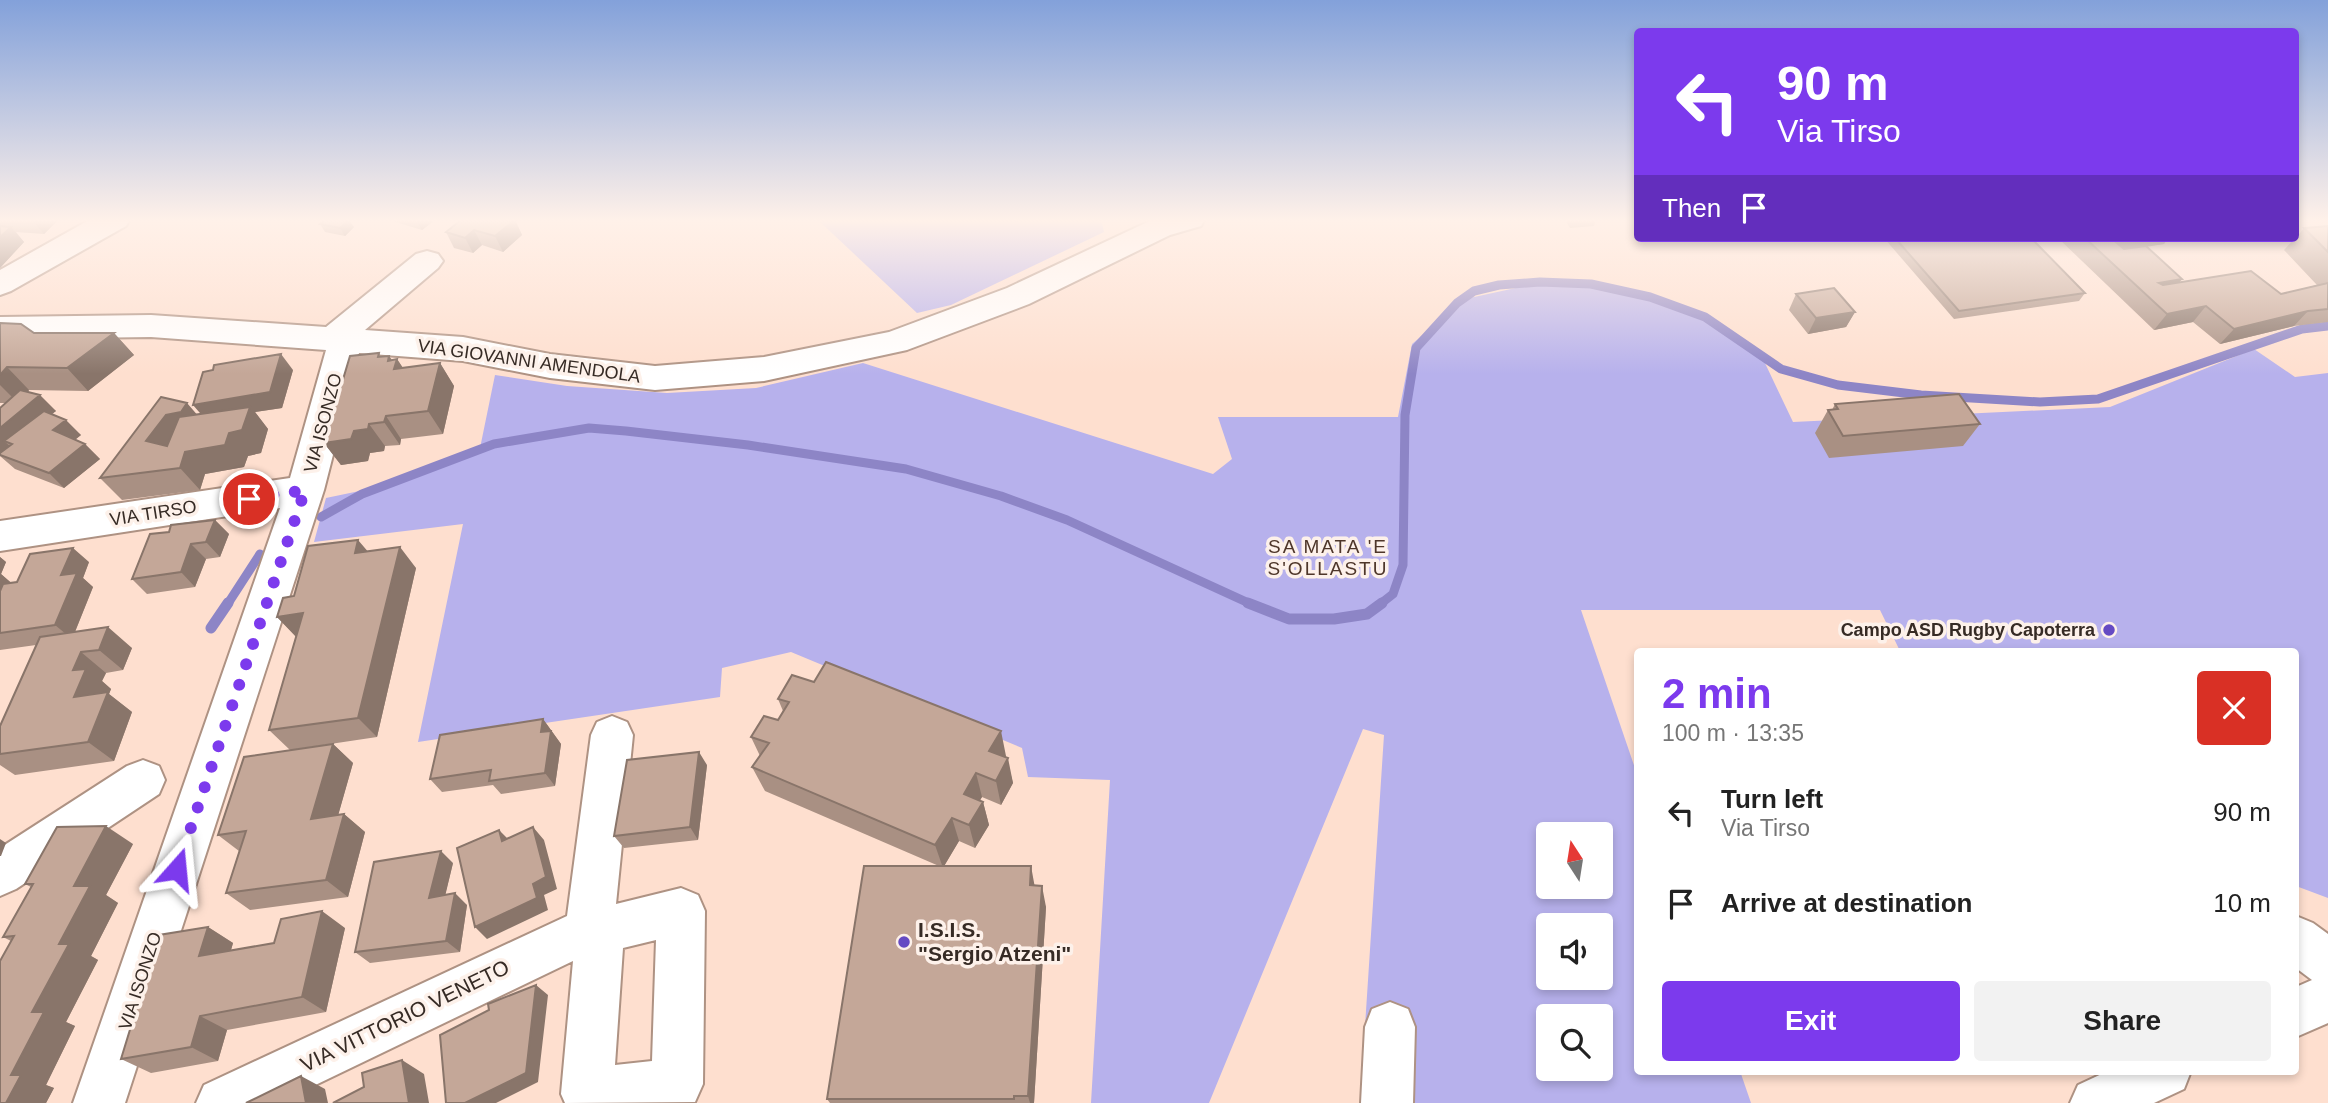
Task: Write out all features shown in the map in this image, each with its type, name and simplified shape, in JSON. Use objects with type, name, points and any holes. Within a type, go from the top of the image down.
[{"type":"street","points":[[0,284],[24,270]]},
{"type":"street","points":[[339,339],[416,270]]},
{"type":"street","name":"VIA GIOVANNI AMENDOLA","points":[[0,328],[151,326],[339,339],[463,349],[550,366],[655,378],[764,369],[895,342],[1018,296],[1067,270]]},
{"type":"street","name":"VIA ISONZO","points":[[99,1103],[305,490],[339,339]]},
{"type":"street","name":"VIA TIRSO","points":[[0,536],[305,490]]},
{"type":"street","name":"VIA VITTORIO VENETO","points":[[222,1103],[564,940],[594,932],[612,735]]},
{"type":"street","points":[[0,874],[143,780]]},
{"type":"street","points":[[2299,941],[2328,963]]},
{"type":"street","points":[[2299,1011],[2328,998]]},
{"type":"street","points":[[1387,1103],[1390,1027]]},
{"type":"shaded area","points":[[872,270],[1023,270],[951,305],[917,313]]},
{"type":"shaded area","points":[[1529,285],[1578,285],[1669,305],[1712,323],[1764,361],[1793,422],[2110,407],[2254,349],[2295,377],[2328,373],[2328,898],[2299,887],[2299,648],[1899,648],[1880,610],[1581,610],[1634,765],[1634,1075],[1741,1075],[1751,1103],[1360,1103],[1384,735],[1363,729],[1209,1103],[1091,1103],[1110,780],[1028,777],[1022,748],[791,652],[722,668],[720,697],[418,742],[463,524],[314,542],[326,498],[393,484],[479,453],[495,375],[567,386],[667,393],[756,388],[863,363],[1213,474],[1232,459],[1218,417],[1398,417],[1412,344],[1465,299]]},
{"type":"building","points":[[1923,270],[2063,270],[2085,293],[1959,311]]},
{"type":"building","points":[[2120,270],[2173,270],[2182,279],[2159,283],[2163,285],[2251,271],[2281,294],[2328,283],[2328,309],[2308,311],[2234,329],[2206,306],[2167,314]]},
{"type":"building","points":[[1834,288],[1855,312],[1816,318],[1796,294]]},
{"type":"building","points":[[0,323],[21,324],[34,333],[114,333],[67,368],[7,367],[0,375]]},
{"type":"building","points":[[379,353],[378,357],[389,356],[388,361],[397,359],[394,369],[440,363],[428,411],[386,416],[384,422],[369,424],[368,429],[354,431],[351,439],[324,443],[350,356]]},
{"type":"building","points":[[281,354],[270,392],[193,405],[203,372],[213,370],[214,365]]},
{"type":"building","points":[[20,390],[40,395],[0,428],[0,408]]},
{"type":"building","points":[[1959,394],[1980,424],[1843,436],[1828,410],[1838,409],[1835,404]]},
{"type":"building","points":[[161,397],[187,403],[181,412],[166,415],[146,441],[167,446],[179,417],[250,407],[242,430],[229,433],[225,445],[185,452],[180,468],[100,478]]},
{"type":"building","points":[[44,411],[66,420],[53,430],[85,444],[49,473],[0,455],[12,444],[4,441]]},
{"type":"building","points":[[215,520],[206,542],[191,544],[181,572],[132,579],[150,534],[169,532],[171,525]]},
{"type":"building","points":[[358,540],[355,553],[400,547],[358,718],[269,730],[303,613],[277,617],[283,598],[294,596],[308,546]]},
{"type":"building","points":[[73,548],[61,575],[77,573],[55,625],[0,633],[0,591],[3,584],[17,582],[30,554]]},
{"type":"building","points":[[108,627],[99,650],[81,652],[73,670],[86,669],[74,697],[108,692],[88,742],[0,754],[0,726],[40,637]]},
{"type":"building","points":[[826,662],[1001,731],[989,751],[1008,758],[996,781],[976,773],[964,794],[983,802],[969,825],[952,818],[935,845],[752,767],[769,743],[751,737],[764,716],[778,720],[789,702],[778,699],[792,675],[814,682]]},
{"type":"building","points":[[543,719],[541,732],[551,731],[545,773],[489,781],[491,770],[430,779],[440,735]]},
{"type":"building","points":[[333,744],[311,819],[344,814],[326,880],[226,893],[246,831],[218,835],[244,757]]},
{"type":"building","points":[[699,752],[690,827],[614,836],[627,760]]},
{"type":"building","points":[[106,826],[74,886],[90,886],[59,944],[69,944],[32,1012],[44,1012],[11,1075],[21,1075],[6,1103],[0,1103],[0,961],[14,936],[3,937],[33,884],[25,884],[57,827]]},
{"type":"building","points":[[533,827],[546,877],[533,884],[537,898],[475,927],[457,848],[499,830],[502,841]]},
{"type":"building","points":[[441,851],[429,898],[455,893],[446,941],[355,952],[374,862]]},
{"type":"building","points":[[864,866],[1031,866],[1030,885],[1042,886],[1028,1096],[1014,1096],[1014,1099],[827,1099]]},
{"type":"building","points":[[322,911],[302,997],[200,1016],[191,1047],[121,1059],[159,935],[208,927],[199,956],[274,943],[281,919]]},
{"type":"building","points":[[536,985],[526,1073],[465,1103],[446,1103],[440,1035],[489,1010],[488,1004]]},
{"type":"building","points":[[402,1060],[409,1103],[333,1103],[364,1087],[362,1073]]},
{"type":"building","points":[[301,1076],[306,1103],[246,1103]]},
{"type":"waterway","points":[[1379,605],[1393,594],[1403,565],[1405,415],[1416,348],[1457,303],[1474,291],[1499,285],[1540,282],[1591,284],[1650,297],[1705,317],[1781,369],[1838,385],[1921,395],[2040,402],[2098,399],[2302,329],[2328,326]]},
{"type":"waterway","points":[[321,517],[362,494],[494,444],[589,428],[626,431],[748,445],[906,469],[1001,496],[1067,520],[1252,605]]},
{"type":"waterway","points":[[227,605],[260,554]]},
{"type":"waterway","points":[[211,628],[228,603]]},
{"type":"waterway","points":[[1248,603],[1252,605]]},
{"type":"waterway","points":[[1252,605],[1289,619],[1334,619],[1367,614],[1382,603]]},
{"type":"place","name":"Campo ASD Rugby Capoterra","points":[[2109,630]]},
{"type":"place","name":"I.S.I.S. \"Sergio Atzeni\"","points":[[904,942]]},
{"type":"district","name":"SA MATA 'E S'OLLASTU","points":[[1328,557]]},
{"type":"route","points":[[177,869],[305,490],[249,499]]}]
